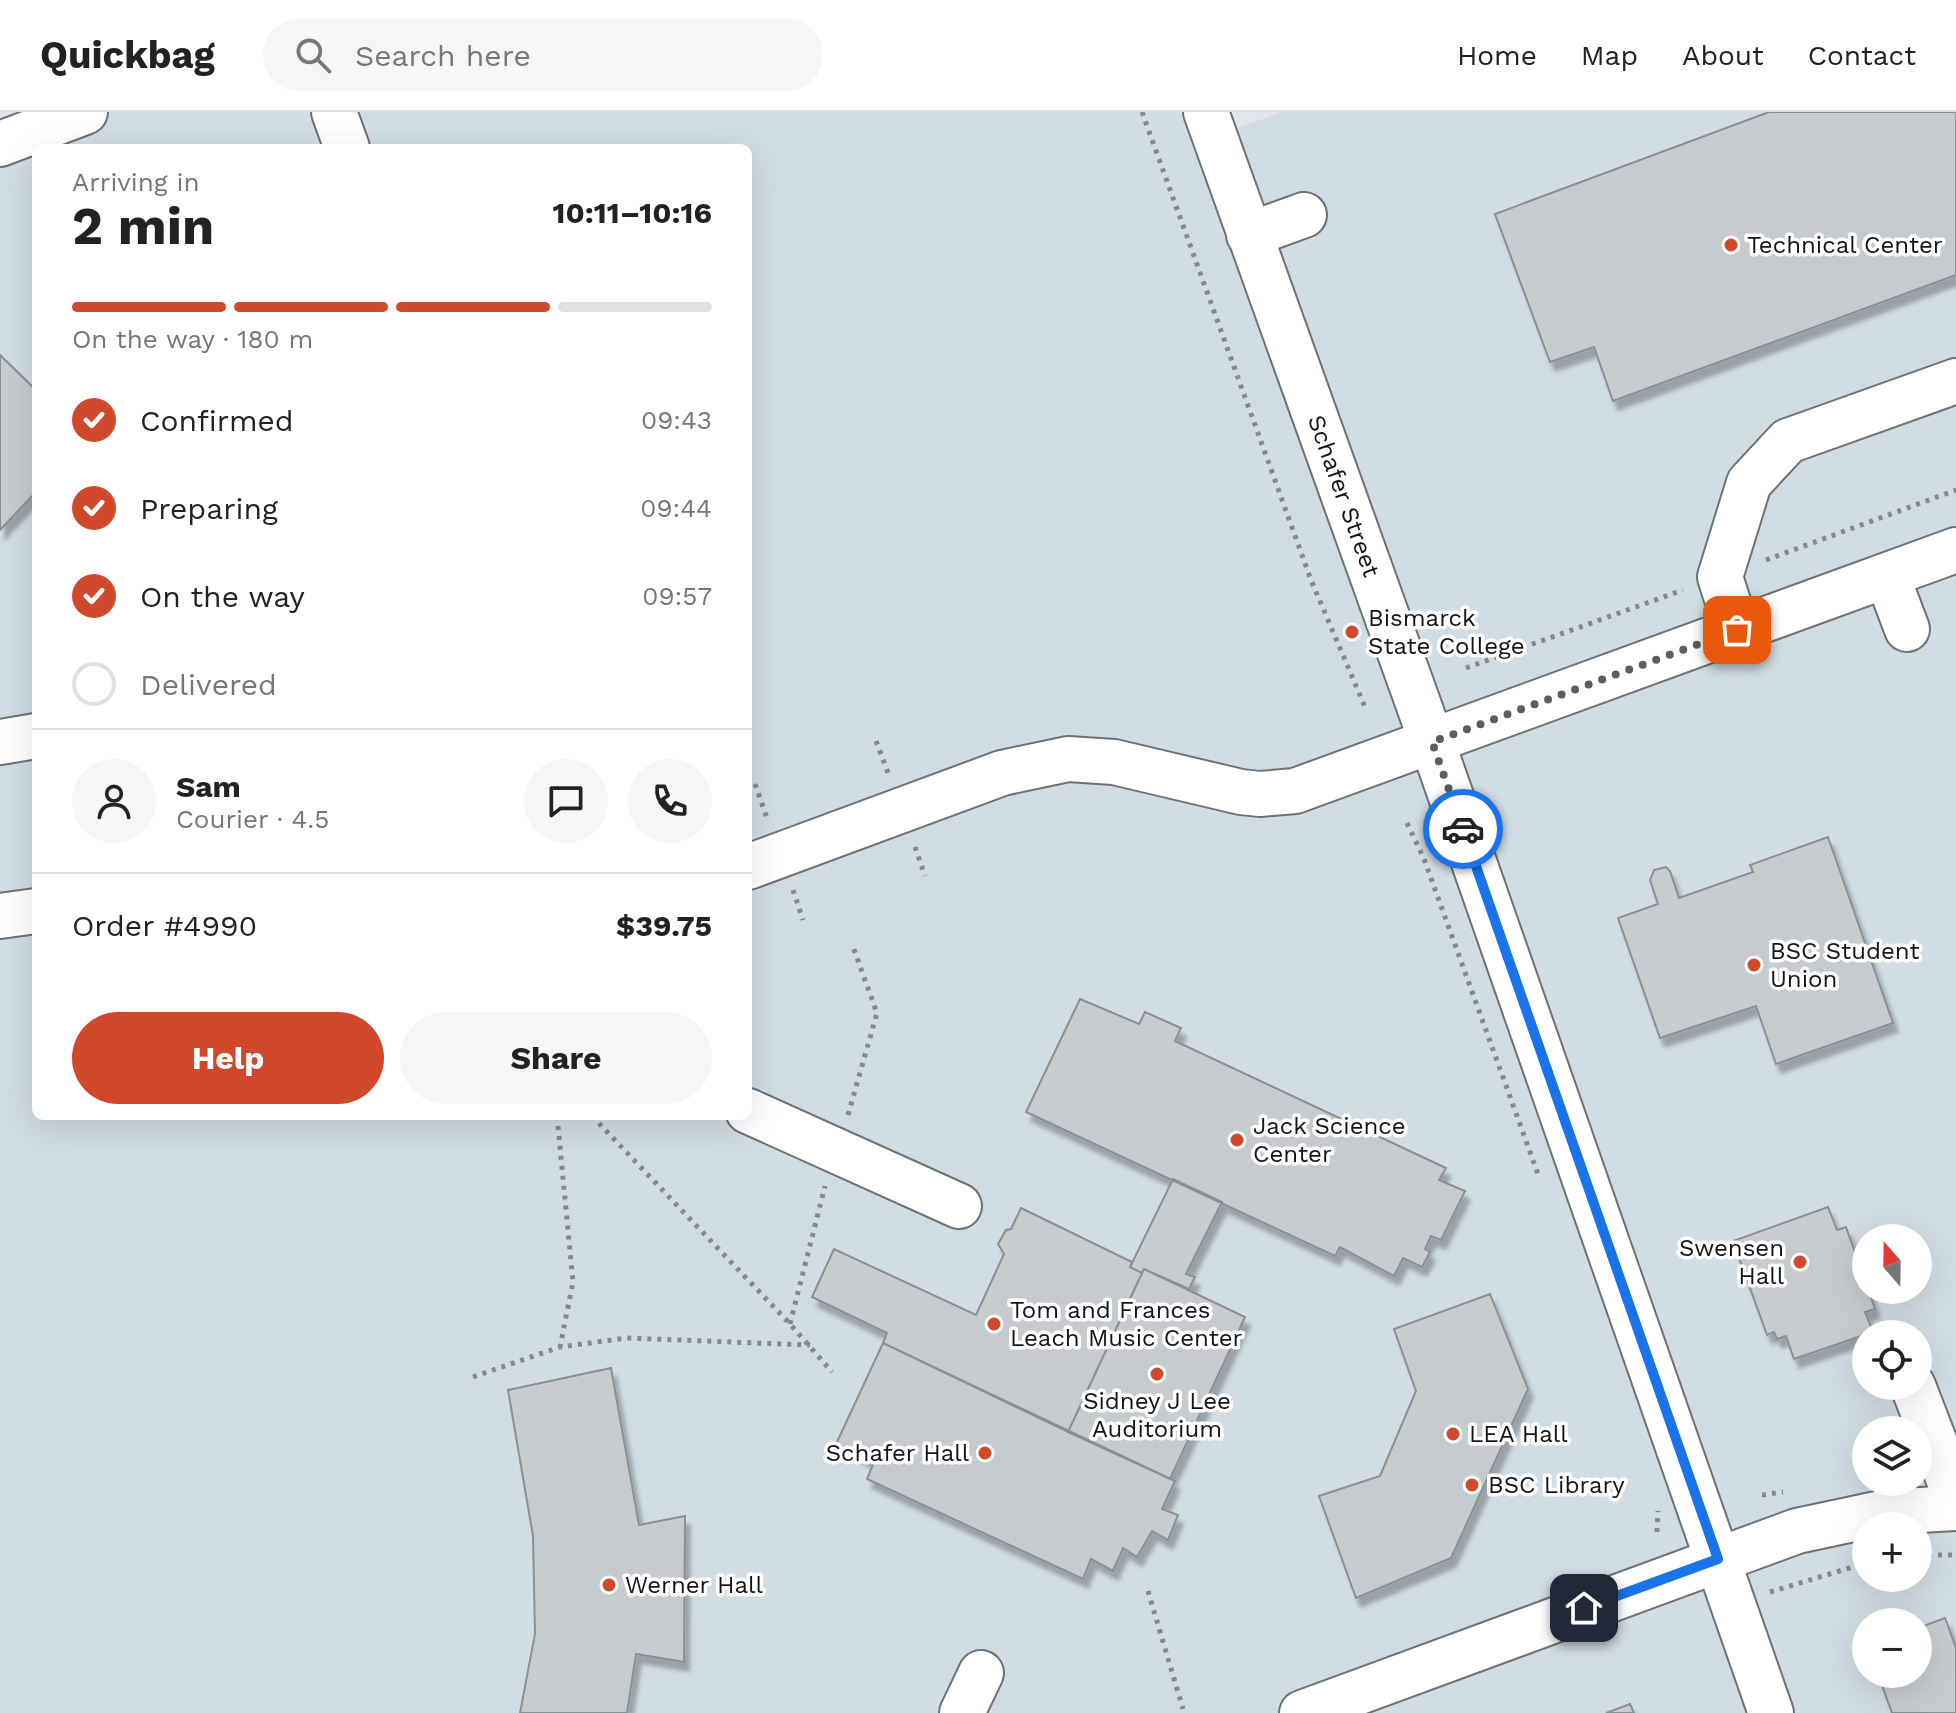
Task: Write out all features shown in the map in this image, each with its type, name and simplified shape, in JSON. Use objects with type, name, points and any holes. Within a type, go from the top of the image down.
[{"type":"street","points":[[0,144],[85,112]]},
{"type":"street","points":[[334,112],[346,144]]},
{"type":"street","name":"Schafer Street","points":[[1206,112],[1432,742],[1771,1713]]},
{"type":"street","points":[[1249,235],[1304,215]]},
{"type":"street","points":[[1737,630],[1720,577],[1749,483],[1788,441],[1956,381]]},
{"type":"street","points":[[770,859],[1002,773],[1068,759],[1114,762],[1223,789],[1260,794],[1295,791],[1956,550]]},
{"type":"street","points":[[1887,576],[1907,629]]},
{"type":"street","points":[[0,742],[32,737]]},
{"type":"street","points":[[0,916],[32,912]]},
{"type":"street","points":[[752,1113],[959,1206]]},
{"type":"street","points":[[1918,1400],[1956,1498]]},
{"type":"street","points":[[1302,1713],[1826,1522],[1886,1512],[1956,1508]]},
{"type":"street","points":[[962,1713],[981,1673]]},
{"type":"path","points":[[1142,112],[1311,580],[1365,707]]},
{"type":"path","points":[[1765,560],[1956,490]]},
{"type":"path","points":[[1466,668],[1686,589]]},
{"type":"path","points":[[876,741],[890,777]]},
{"type":"path","points":[[755,784],[770,859],[803,920]]},
{"type":"path","points":[[1407,823],[1424,859],[1517,1118]]},
{"type":"path","points":[[915,846],[925,876]]},
{"type":"path","points":[[557,1120],[573,1282],[560,1347]]},
{"type":"path","points":[[596,1120],[810,1345],[832,1372]]},
{"type":"path","points":[[473,1377],[560,1347],[626,1338],[810,1345]]},
{"type":"path","points":[[1932,1555],[1956,1555]]},
{"type":"path","points":[[1765,1594],[1852,1567]]},
{"type":"path","points":[[1148,1591],[1183,1709]]},
{"type":"shaded area","name":"Bismarck State College","points":[[85,112],[1206,112],[1215,136],[1282,112],[1956,112],[1956,1713],[0,1713],[0,144]]},
{"type":"building","name":"Technical Center","points":[[1769,112],[1956,112],[1956,275],[1613,401],[1594,347],[1550,362],[1495,214]]},
{"type":"building","points":[[0,355],[32,386],[32,496],[0,530]]},
{"type":"building","name":"BSC Student Union","points":[[1828,837],[1893,1023],[1776,1064],[1756,1006],[1660,1038],[1618,918],[1658,904],[1650,880],[1654,870],[1666,867],[1670,871],[1679,898],[1753,872],[1750,865]]},
{"type":"building","name":"Jack Science Center","points":[[1080,999],[1139,1024],[1145,1012],[1181,1028],[1175,1041],[1446,1168],[1439,1180],[1465,1191],[1441,1240],[1431,1236],[1425,1249],[1430,1252],[1422,1267],[1403,1258],[1394,1276],[1340,1247],[1335,1256],[1026,1112]]},
{"type":"building","points":[[1173,1179],[1222,1202],[1186,1274],[1195,1277],[1189,1289],[1144,1269],[1142,1273],[1130,1267]]},
{"type":"building","name":"Swensen Hall","points":[[1828,1207],[1837,1230],[1846,1227],[1852,1244],[1852,1304],[1873,1304],[1875,1309],[1865,1312],[1868,1320],[1852,1320],[1852,1339],[1794,1359],[1786,1336],[1777,1339],[1774,1332],[1767,1335],[1733,1241]]},
{"type":"building","name":"Tom and Frances Leach Music Center","points":[[1021,1208],[1132,1262],[1130,1267],[1142,1273],[1068,1432],[883,1343],[887,1333],[812,1297],[834,1249],[976,1315],[1004,1254],[998,1244],[1006,1230],[1011,1229]]},
{"type":"building","name":"Sidney J Lee Auditorium","points":[[1144,1269],[1245,1317],[1170,1479],[1068,1432]]},
{"type":"building","name":"LEA Hall","points":[[1490,1294],[1528,1389],[1451,1558],[1356,1598],[1319,1496],[1380,1476],[1416,1391],[1394,1329]]},
{"type":"building","name":"Schafer Hall","points":[[883,1343],[1175,1481],[1162,1509],[1178,1515],[1168,1540],[1152,1531],[1137,1557],[1123,1548],[1113,1571],[1091,1559],[1083,1579],[867,1479],[874,1462],[836,1444]]},
{"type":"building","name":"Werner Hall","points":[[611,1368],[639,1525],[685,1516],[684,1662],[636,1654],[627,1713],[520,1713],[535,1634],[533,1536],[508,1390]]},
{"type":"building","points":[[1945,1618],[1956,1648],[1956,1713],[1892,1713],[1883,1688],[1932,1688],[1932,1623]]},
{"type":"building","points":[[1630,1704],[1634,1713],[1606,1713]]},
{"type":"way so far","points":[[1463,829],[1432,742],[1737,630]]},
{"type":"place","name":"Technical Center","points":[[1731,245]]},
{"type":"place","name":"Bismarck State College","points":[[1352,632]]},
{"type":"place","name":"BSC Student Union","points":[[1754,965]]},
{"type":"place","name":"Jack Science Center","points":[[1237,1140]]},
{"type":"place","name":"Swensen Hall","points":[[1800,1262]]},
{"type":"place","name":"Tom and Frances Leach Music Center","points":[[994,1324]]},
{"type":"place","name":"Sidney J Lee Auditorium","points":[[1157,1374]]},
{"type":"place","name":"LEA Hall","points":[[1453,1434]]},
{"type":"place","name":"Schafer Hall","points":[[985,1453]]},
{"type":"place","name":"BSC Library","points":[[1472,1485]]},
{"type":"place","name":"Werner Hall","points":[[609,1585]]},
{"type":"route","points":[[1463,829],[1718,1559],[1584,1608]]}]
